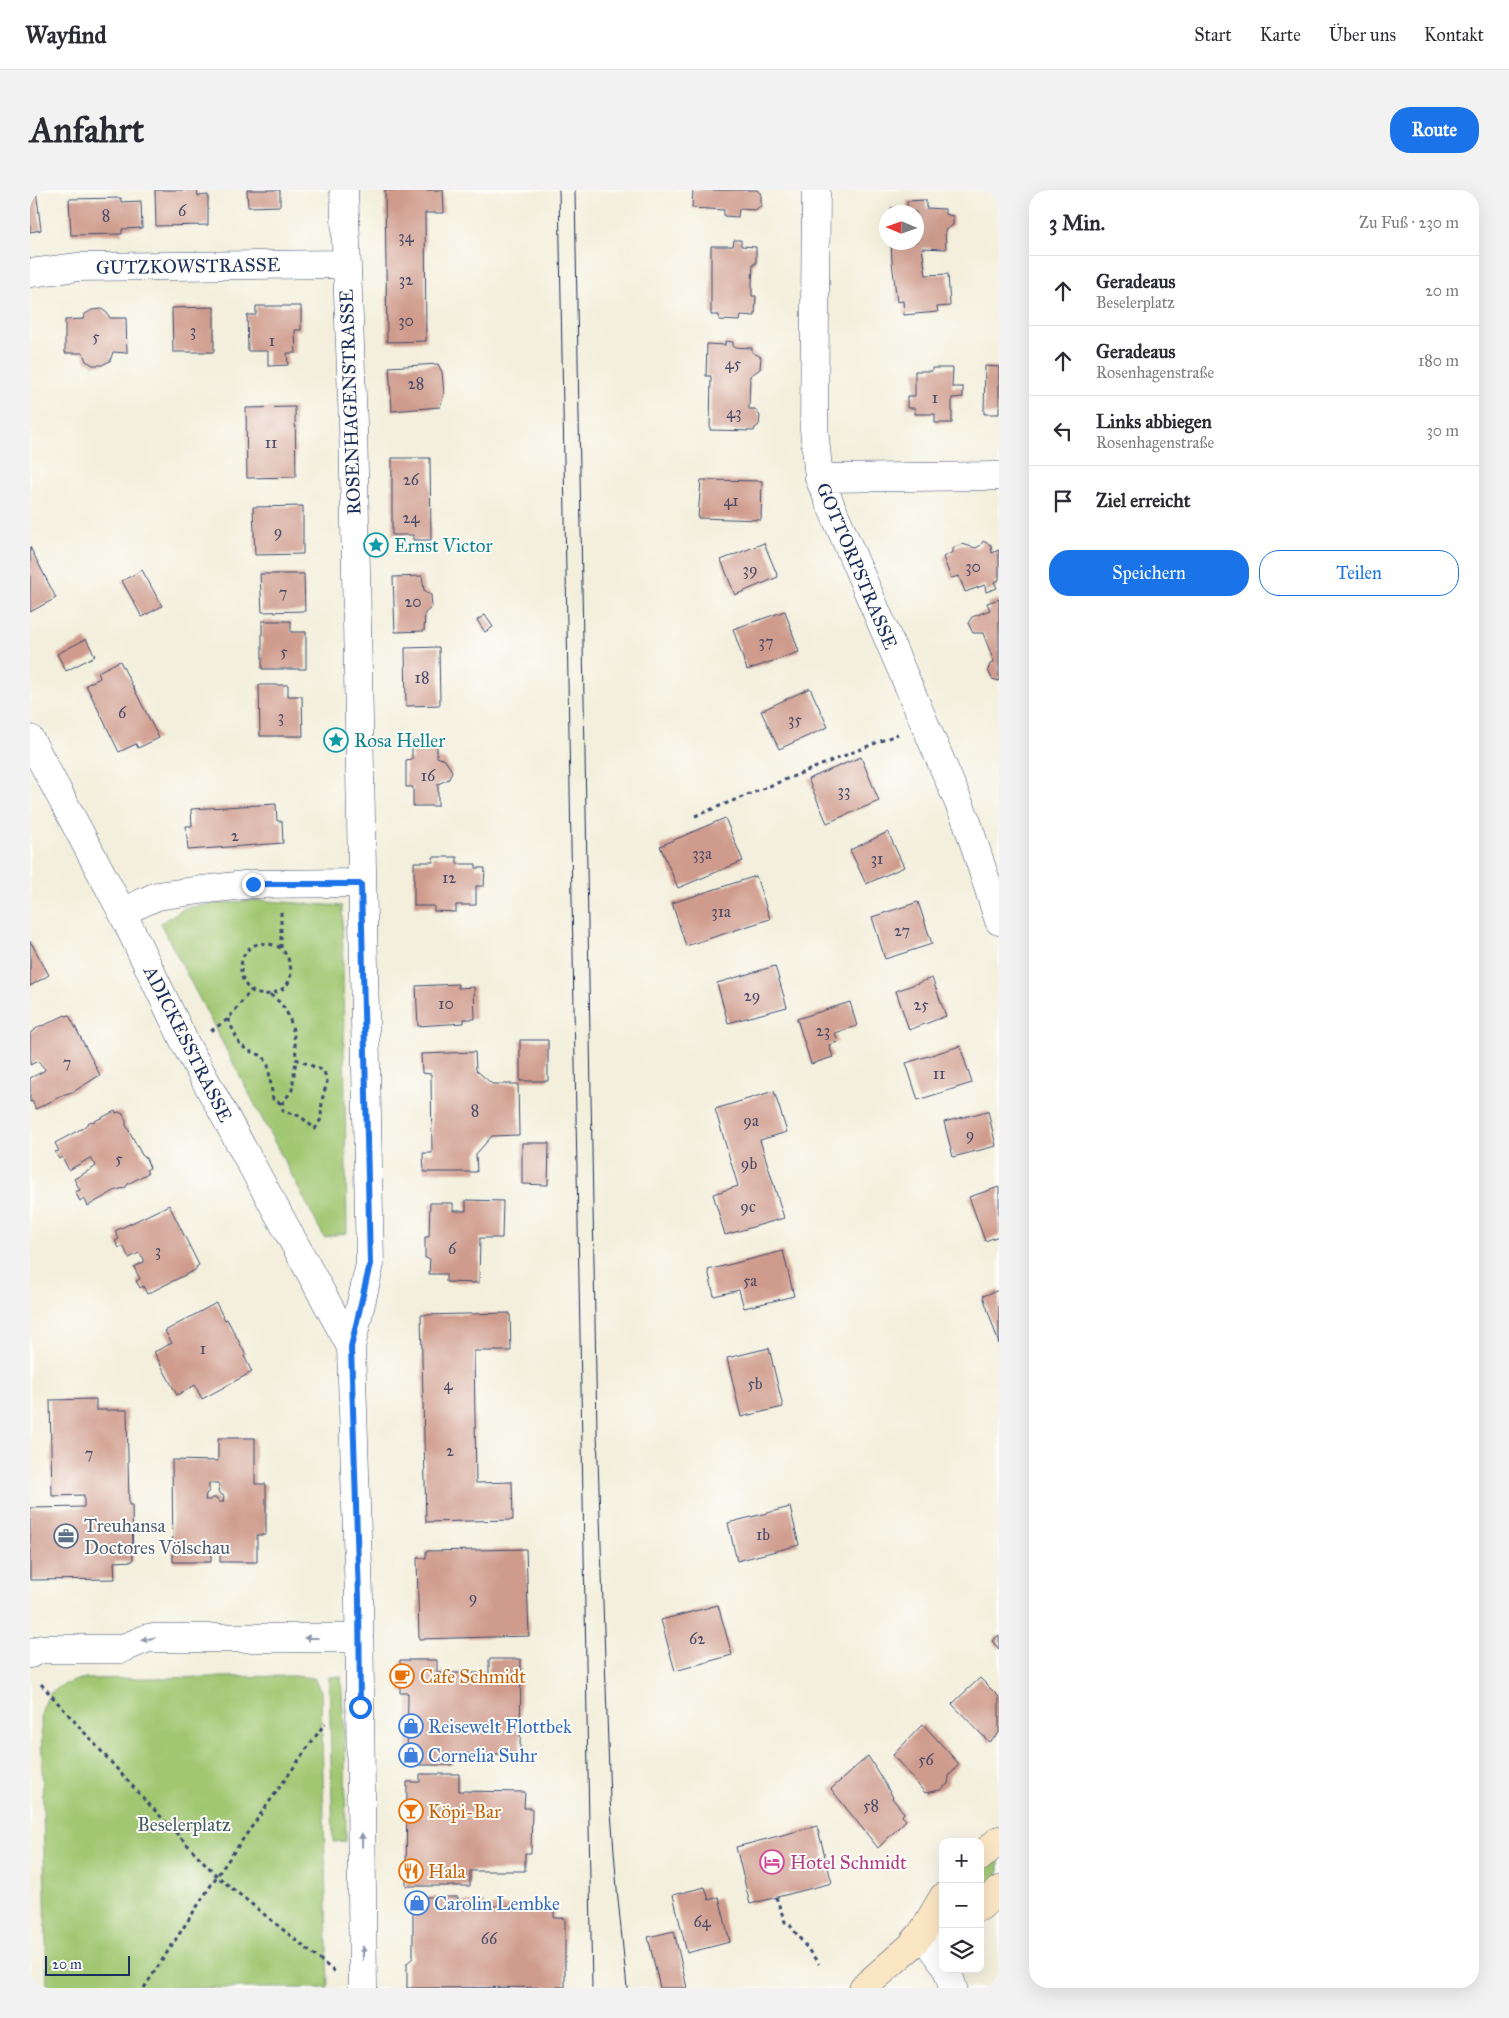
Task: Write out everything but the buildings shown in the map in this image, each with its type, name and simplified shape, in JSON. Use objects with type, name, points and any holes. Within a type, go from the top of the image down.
[{"type":"main road","points":[[984,1853],[999,1840]]},
{"type":"main road","points":[[984,1903],[999,1890]]},
{"type":"main road","points":[[863,1988],[932,1929],[939,1909]]},
{"type":"street","name":"ROSENHAGENSTRASSE","points":[[344,190],[353,434],[370,1264],[351,1347],[355,1417],[359,1638]]},
{"type":"street","name":"GOTTORPSTRASSE","points":[[816,190],[814,429],[819,478],[967,822],[999,922]]},
{"type":"street","name":"GUTZKOWSTRASSE","points":[[30,272],[78,267],[346,264]]},
{"type":"street","points":[[819,478],[999,476]]},
{"type":"street","name":"ADICKESSTRASSE","points":[[30,739],[122,912],[186,1045],[351,1347]]},
{"type":"street","points":[[122,912],[157,896],[201,890],[253,884],[361,884]]},
{"type":"street","points":[[30,1654],[42,1649],[121,1649],[148,1638],[359,1638],[363,1988]]},
{"type":"street","points":[[932,1929],[939,1950]]},
{"type":"street","points":[[948,1973],[953,1988]]},
{"type":"path","points":[[695,816],[902,732]]},
{"type":"path","points":[[280,909],[281,948]]},
{"type":"path","points":[[262,943],[272,943],[281,948],[288,955],[292,965],[291,975],[287,984],[280,991],[270,994],[260,994],[251,990],[243,982],[240,973],[240,962],[245,953],[252,946],[262,943]]},
{"type":"path","points":[[186,1045],[228,1019],[251,990]]},
{"type":"path","points":[[270,994],[280,1000],[290,1018],[295,1041],[296,1059],[292,1090],[282,1104],[283,1111],[300,1116],[315,1129],[321,1119],[322,1100],[327,1082],[324,1071],[296,1059]]},
{"type":"path","points":[[228,1019],[240,1045],[250,1052],[263,1056],[268,1065],[273,1099],[282,1104]]},
{"type":"path","points":[[41,1684],[144,1799],[217,1876],[335,1972]]},
{"type":"path","points":[[144,1988],[217,1876],[325,1723]]},
{"type":"path","points":[[776,1897],[785,1922],[789,1924],[819,1964]]},
{"type":"green space","points":[[253,900],[342,906],[347,1233],[324,1237],[160,923],[187,907]]},
{"type":"green space","name":"Beselerplatz","points":[[293,1676],[314,1678],[321,1691],[328,1988],[47,1988],[41,1715],[50,1694],[59,1687],[80,1679]]},
{"type":"green space","points":[[341,1676],[345,1745],[346,1841],[333,1842],[329,1677]]},
{"type":"green space","points":[[999,1853],[999,1881],[984,1894],[984,1883],[984,1866]]},
{"type":"tram line","points":[[559,190],[592,1988]]},
{"type":"tram line","points":[[575,190],[597,1432],[610,1800],[627,1988]]},
{"type":"place","name":"Ernst Victor","points":[[376,545]]},
{"type":"place","name":"Rosa Heller","points":[[336,740]]},
{"type":"place","name":"Treuhansa Doctores Völschau","points":[[66,1536]]},
{"type":"place","name":"Cafe Schmidt","points":[[402,1676]]},
{"type":"place","name":"Reisewelt Flottbek","points":[[411,1726]]},
{"type":"place","name":"Cornelia Suhr","points":[[411,1755]]},
{"type":"place","name":"Köpi-Bar","points":[[411,1811]]},
{"type":"place","name":"Hotel Schmidt","points":[[772,1862]]},
{"type":"place","name":"Hala","points":[[411,1871]]},
{"type":"place","name":"Carolin Lembke","points":[[417,1903]]},
{"type":"route","points":[[253,884],[361,884],[370,1264],[351,1347],[355,1417],[360,1707]]}]
